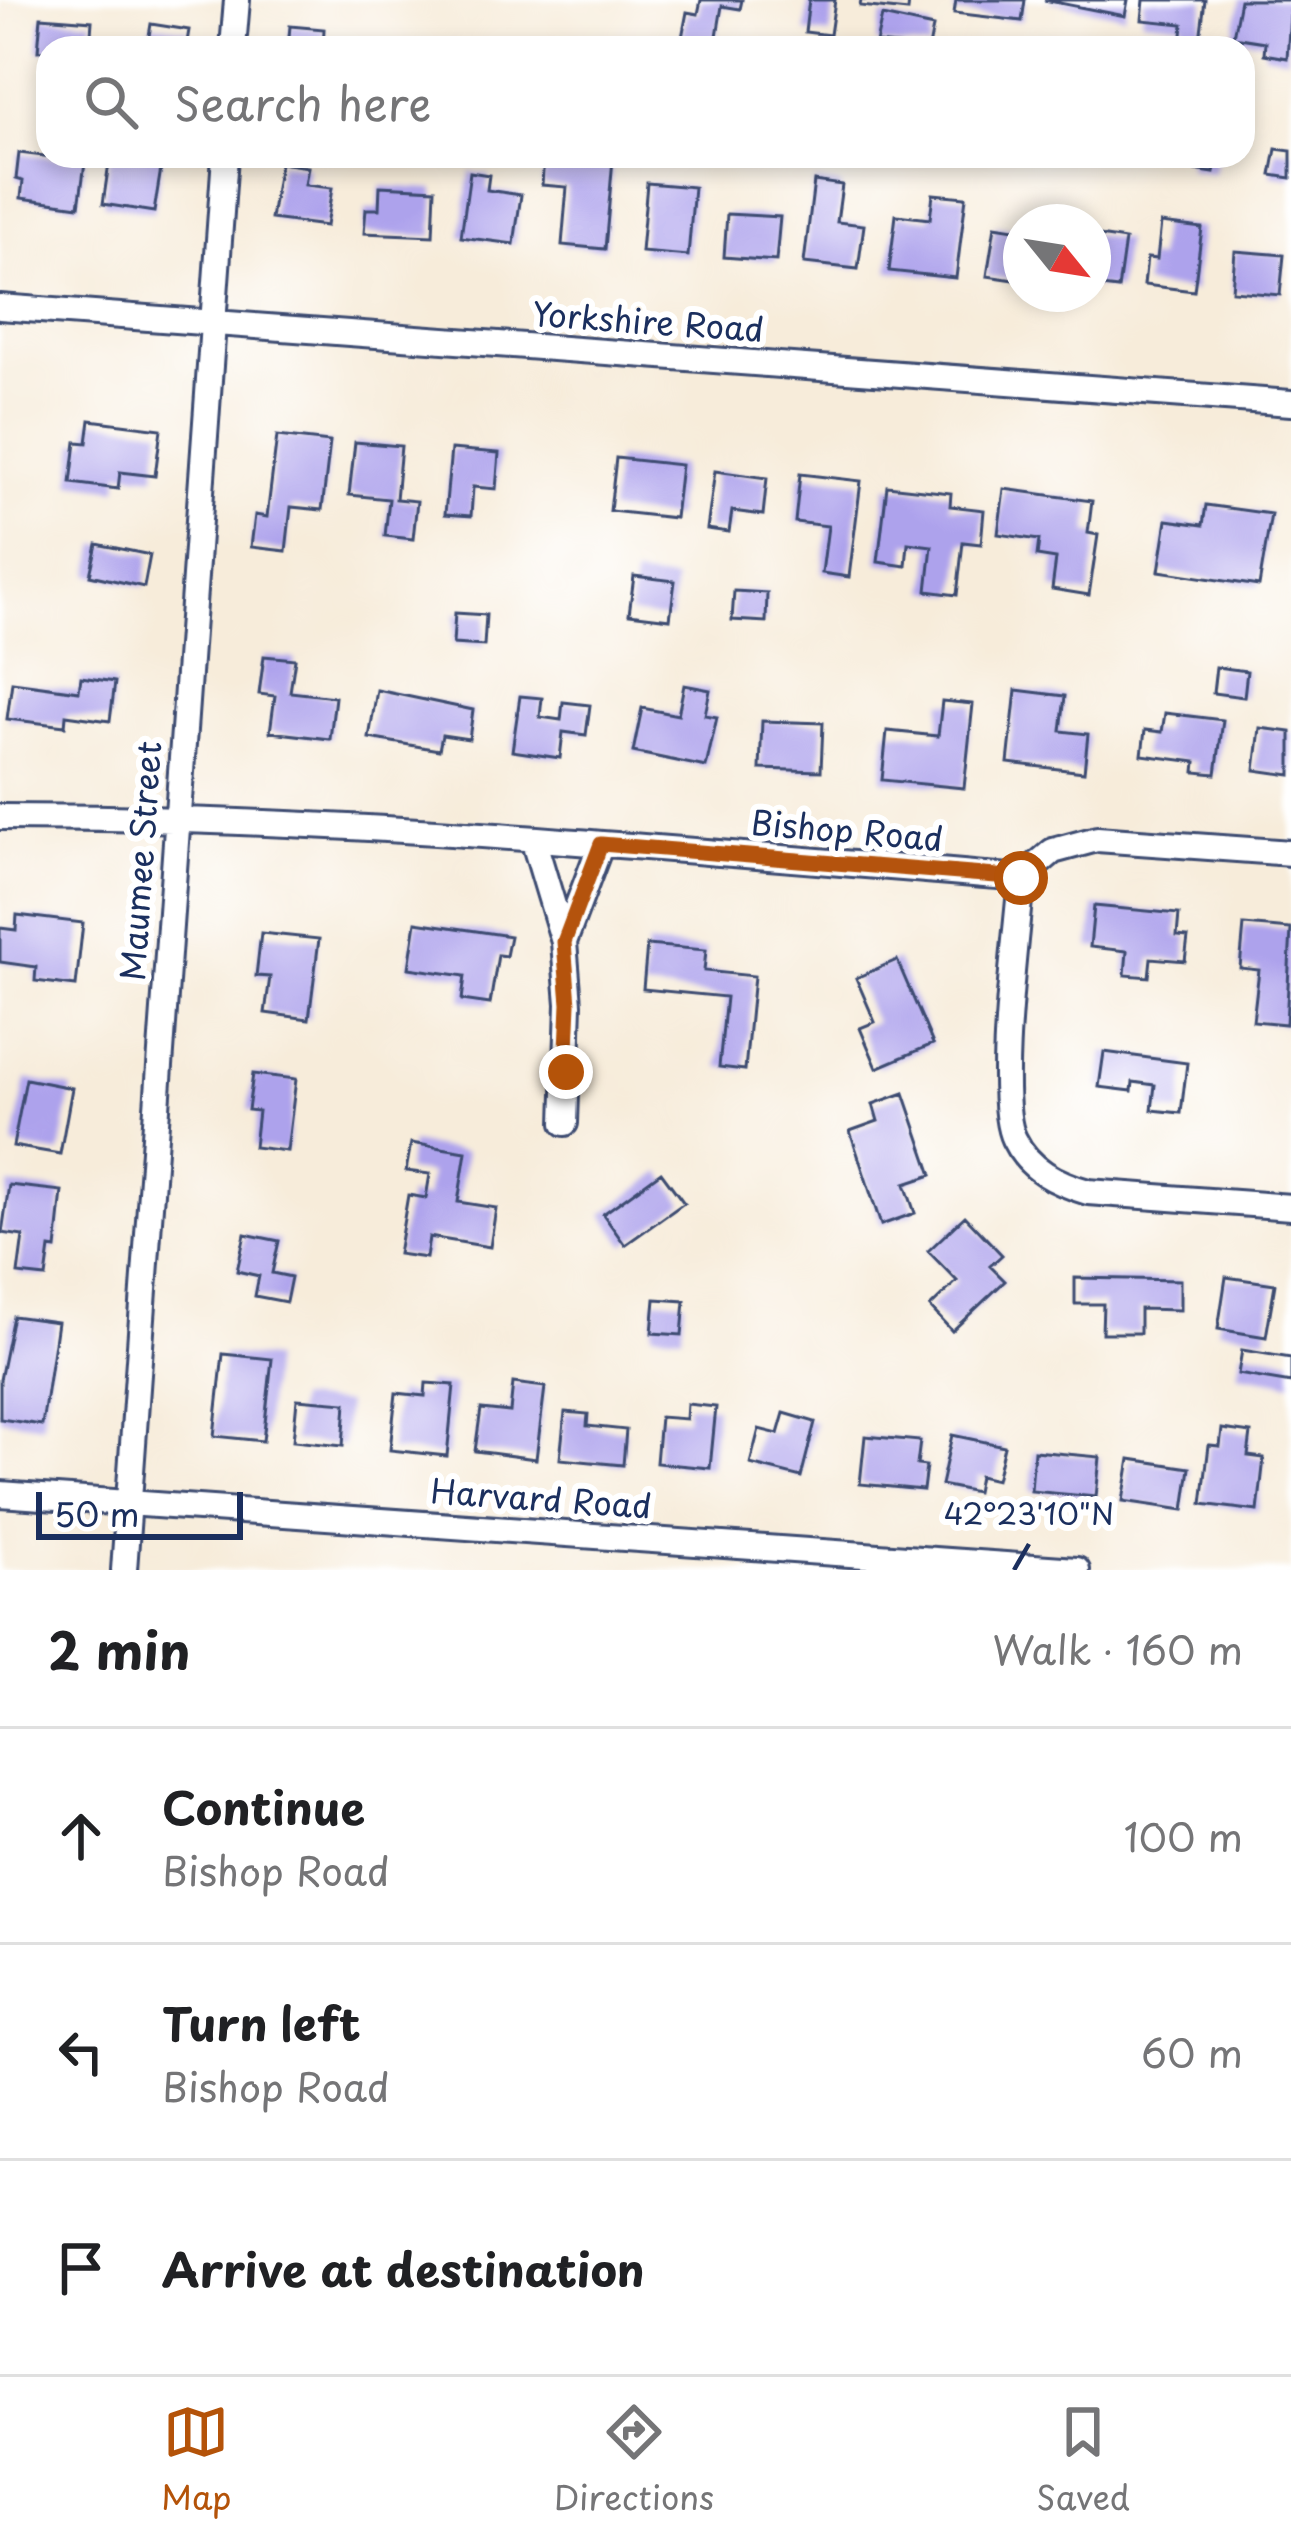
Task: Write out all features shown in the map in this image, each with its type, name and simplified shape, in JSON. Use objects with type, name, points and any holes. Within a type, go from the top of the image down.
[{"type":"street","points":[[234,36],[236,0]]},
{"type":"street","name":"Maumee Street","points":[[124,1570],[224,168]]},
{"type":"street","name":"Yorkshire Road","points":[[0,307],[1291,403]]},
{"type":"street","name":"Bishop Road","points":[[0,817],[177,817],[532,838],[1021,878]]},
{"type":"street","points":[[532,838],[564,942],[569,1004],[565,1123]]},
{"type":"street","points":[[1291,853],[1097,839],[1053,851],[1021,878],[1004,1108],[1022,1152],[1058,1183],[1088,1192],[1291,1207]]},
{"type":"street","points":[[564,942],[601,844]]},
{"type":"street","name":"Harvard Road","points":[[0,1494],[1077,1570]]},
{"type":"building","points":[[701,0],[742,0],[740,9],[722,6],[717,36],[682,36],[687,12],[698,14]]},
{"type":"building","points":[[809,0],[835,0],[830,35],[805,32]]},
{"type":"building","points":[[861,0],[909,0],[908,11],[860,6]]},
{"type":"building","points":[[956,0],[1025,0],[1022,21],[954,13]]},
{"type":"building","points":[[1044,0],[1128,0],[1125,16]]},
{"type":"building","points":[[1144,0],[1205,0],[1200,36],[1182,36],[1183,24],[1142,20]]},
{"type":"building","points":[[1240,0],[1291,0],[1287,58],[1264,54],[1265,42],[1255,40],[1255,36],[1233,36]]},
{"type":"building","points":[[882,16],[933,27],[931,36],[878,36]]},
{"type":"building","points":[[41,17],[92,21],[91,36],[39,36]]},
{"type":"building","points":[[151,24],[189,30],[188,36],[149,36]]},
{"type":"building","points":[[290,26],[324,29],[324,36],[289,36]]},
{"type":"building","points":[[1276,149],[1291,151],[1291,178],[1271,175]]},
{"type":"building","points":[[19,153],[36,155],[36,168],[84,168],[79,206],[21,198],[23,181],[16,179]]},
{"type":"building","points":[[108,168],[161,168],[154,212],[103,204]]},
{"type":"building","points":[[279,168],[308,168],[305,185],[332,188],[326,226],[271,219]]},
{"type":"building","points":[[543,168],[612,168],[605,249],[562,245],[567,187],[542,185]]},
{"type":"building","points":[[470,172],[489,175],[487,190],[521,195],[514,244],[461,237]]},
{"type":"building","points":[[814,181],[842,185],[837,222],[864,225],[858,269],[804,263]]},
{"type":"building","points":[[647,183],[694,187],[688,256],[641,252]]},
{"type":"building","points":[[380,186],[435,189],[433,236],[364,233],[366,209],[379,209]]},
{"type":"building","points":[[933,194],[966,197],[956,278],[889,271],[896,215],[930,219]]},
{"type":"building","points":[[727,214],[780,217],[776,261],[724,257]]},
{"type":"building","points":[[1161,223],[1202,228],[1194,291],[1144,285],[1147,258],[1157,259]]},
{"type":"building","points":[[995,226],[1003,227],[1003,278],[987,276]]},
{"type":"building","points":[[1111,238],[1125,240],[1118,289],[1111,288]]},
{"type":"building","points":[[1235,251],[1284,255],[1280,295],[1232,291]]},
{"type":"building","points":[[90,420],[161,429],[155,476],[120,472],[118,489],[71,483],[76,442],[87,443]]},
{"type":"building","points":[[277,436],[330,442],[322,510],[291,507],[286,551],[251,547],[255,515],[267,517]]},
{"type":"building","points":[[355,442],[401,446],[396,499],[417,501],[413,539],[385,536],[389,499],[349,495]]},
{"type":"building","points":[[451,449],[499,453],[496,489],[473,487],[471,516],[445,514]]},
{"type":"building","points":[[616,458],[681,465],[675,518],[610,511]]},
{"type":"building","points":[[715,471],[767,478],[763,515],[732,511],[729,532],[707,529]]},
{"type":"building","points":[[800,474],[861,481],[849,577],[822,573],[828,526],[795,522]]},
{"type":"building","points":[[887,486],[951,493],[950,506],[984,510],[981,544],[963,542],[957,595],[927,591],[932,546],[908,543],[906,566],[878,562]]},
{"type":"building","points":[[1004,489],[1092,501],[1088,533],[1098,535],[1089,595],[1052,589],[1056,559],[1037,556],[1039,540],[998,534]]},
{"type":"building","points":[[1206,505],[1271,514],[1259,586],[1159,571],[1167,520],[1203,525]]},
{"type":"building","points":[[97,544],[150,555],[144,587],[90,575]]},
{"type":"building","points":[[634,576],[675,581],[670,619],[629,614]]},
{"type":"building","points":[[734,591],[767,593],[766,622],[732,620]]},
{"type":"building","points":[[455,613],[486,615],[484,646],[453,644]]},
{"type":"building","points":[[264,656],[295,659],[290,692],[335,697],[330,739],[270,732],[275,696],[259,694]]},
{"type":"building","points":[[1216,667],[1247,671],[1244,697],[1213,693]]},
{"type":"building","points":[[81,677],[115,682],[110,721],[66,715],[65,726],[7,719],[12,682],[79,691]]},
{"type":"building","points":[[684,685],[710,690],[705,715],[717,717],[706,767],[633,752],[642,708],[678,715]]},
{"type":"building","points":[[377,690],[473,710],[469,739],[442,735],[439,750],[369,738]]},
{"type":"building","points":[[1016,690],[1065,696],[1061,731],[1088,734],[1084,772],[1008,763]]},
{"type":"building","points":[[520,696],[542,698],[540,717],[561,720],[563,702],[590,705],[586,735],[563,732],[560,758],[512,751]]},
{"type":"building","points":[[942,701],[973,704],[964,788],[882,780],[887,731],[938,736]]},
{"type":"building","points":[[1165,713],[1223,720],[1216,774],[1195,772],[1196,762],[1142,755],[1145,730],[1162,732]]},
{"type":"building","points":[[762,721],[823,723],[821,771],[760,769]]},
{"type":"building","points":[[1260,728],[1291,732],[1291,775],[1255,770]]},
{"type":"building","points":[[1094,906],[1179,914],[1177,936],[1188,937],[1185,961],[1151,958],[1149,977],[1125,975],[1127,951],[1090,947]]},
{"type":"building","points":[[17,915],[83,923],[76,986],[35,981],[36,967],[0,962],[0,928],[16,930]]},
{"type":"building","points":[[416,922],[510,936],[506,956],[498,955],[490,1004],[462,1000],[465,976],[409,968]]},
{"type":"building","points":[[1244,925],[1291,929],[1286,1024],[1253,1021],[1259,970],[1240,968]]},
{"type":"building","points":[[261,933],[319,939],[309,1019],[265,1013],[270,977],[256,976]]},
{"type":"building","points":[[647,945],[706,950],[704,971],[754,976],[745,1070],[719,1067],[726,997],[643,989]]},
{"type":"building","points":[[897,960],[933,1044],[877,1068],[860,1028],[875,1022],[856,978]]},
{"type":"building","points":[[1104,1052],[1187,1063],[1181,1113],[1152,1110],[1155,1085],[1133,1082],[1132,1091],[1099,1087]]},
{"type":"building","points":[[253,1074],[296,1079],[287,1151],[254,1147],[258,1111],[248,1110]]},
{"type":"building","points":[[26,1079],[72,1088],[60,1154],[13,1146]]},
{"type":"building","points":[[904,1093],[932,1175],[905,1184],[915,1213],[881,1225],[850,1131],[878,1121],[873,1104]]},
{"type":"building","points":[[411,1143],[466,1152],[458,1202],[496,1208],[490,1247],[429,1237],[426,1258],[398,1254],[408,1195],[426,1198],[430,1174],[406,1171]]},
{"type":"building","points":[[661,1172],[684,1203],[625,1245],[603,1214]]},
{"type":"building","points":[[9,1185],[62,1191],[56,1249],[50,1248],[46,1277],[18,1274],[23,1236],[2,1233]]},
{"type":"building","points":[[965,1216],[1002,1255],[990,1266],[1005,1281],[952,1331],[930,1307],[957,1281],[928,1251]]},
{"type":"building","points":[[245,1234],[279,1241],[272,1273],[291,1277],[286,1302],[255,1296],[259,1276],[237,1271]]},
{"type":"building","points":[[1226,1277],[1275,1284],[1266,1337],[1218,1329]]},
{"type":"building","points":[[1075,1278],[1180,1280],[1180,1310],[1140,1309],[1140,1333],[1102,1333],[1103,1304],[1075,1304]]},
{"type":"building","points":[[655,1299],[685,1301],[682,1335],[652,1333]]},
{"type":"building","points":[[13,1316],[57,1322],[42,1425],[0,1419],[0,1380]]},
{"type":"building","points":[[1242,1350],[1291,1358],[1291,1383],[1238,1374]]},
{"type":"building","points":[[223,1354],[272,1359],[263,1441],[214,1436]]},
{"type":"building","points":[[426,1383],[454,1385],[447,1456],[390,1450],[396,1393],[425,1396]]},
{"type":"building","points":[[513,1383],[545,1387],[536,1459],[475,1451],[481,1409],[510,1412]]},
{"type":"building","points":[[297,1399],[346,1403],[343,1446],[293,1441]]},
{"type":"building","points":[[687,1404],[716,1407],[710,1468],[656,1463],[660,1417],[686,1419]]},
{"type":"building","points":[[565,1412],[588,1414],[587,1426],[626,1430],[623,1465],[560,1459]]},
{"type":"building","points":[[784,1413],[815,1422],[801,1477],[750,1464],[759,1429],[778,1434]]},
{"type":"building","points":[[1222,1429],[1251,1433],[1248,1456],[1264,1458],[1258,1511],[1202,1504],[1209,1445],[1220,1446]]},
{"type":"building","points":[[952,1435],[1004,1446],[996,1480],[979,1476],[976,1492],[941,1485]]},
{"type":"building","points":[[865,1436],[920,1441],[917,1465],[926,1466],[923,1490],[860,1484]]},
{"type":"building","points":[[1034,1451],[1100,1457],[1096,1497],[1031,1491]]},
{"type":"building","points":[[1130,1459],[1190,1468],[1184,1510],[1123,1501]]},
{"type":"route","points":[[566,1072],[569,1004],[564,942],[601,844],[1021,878]]}]
